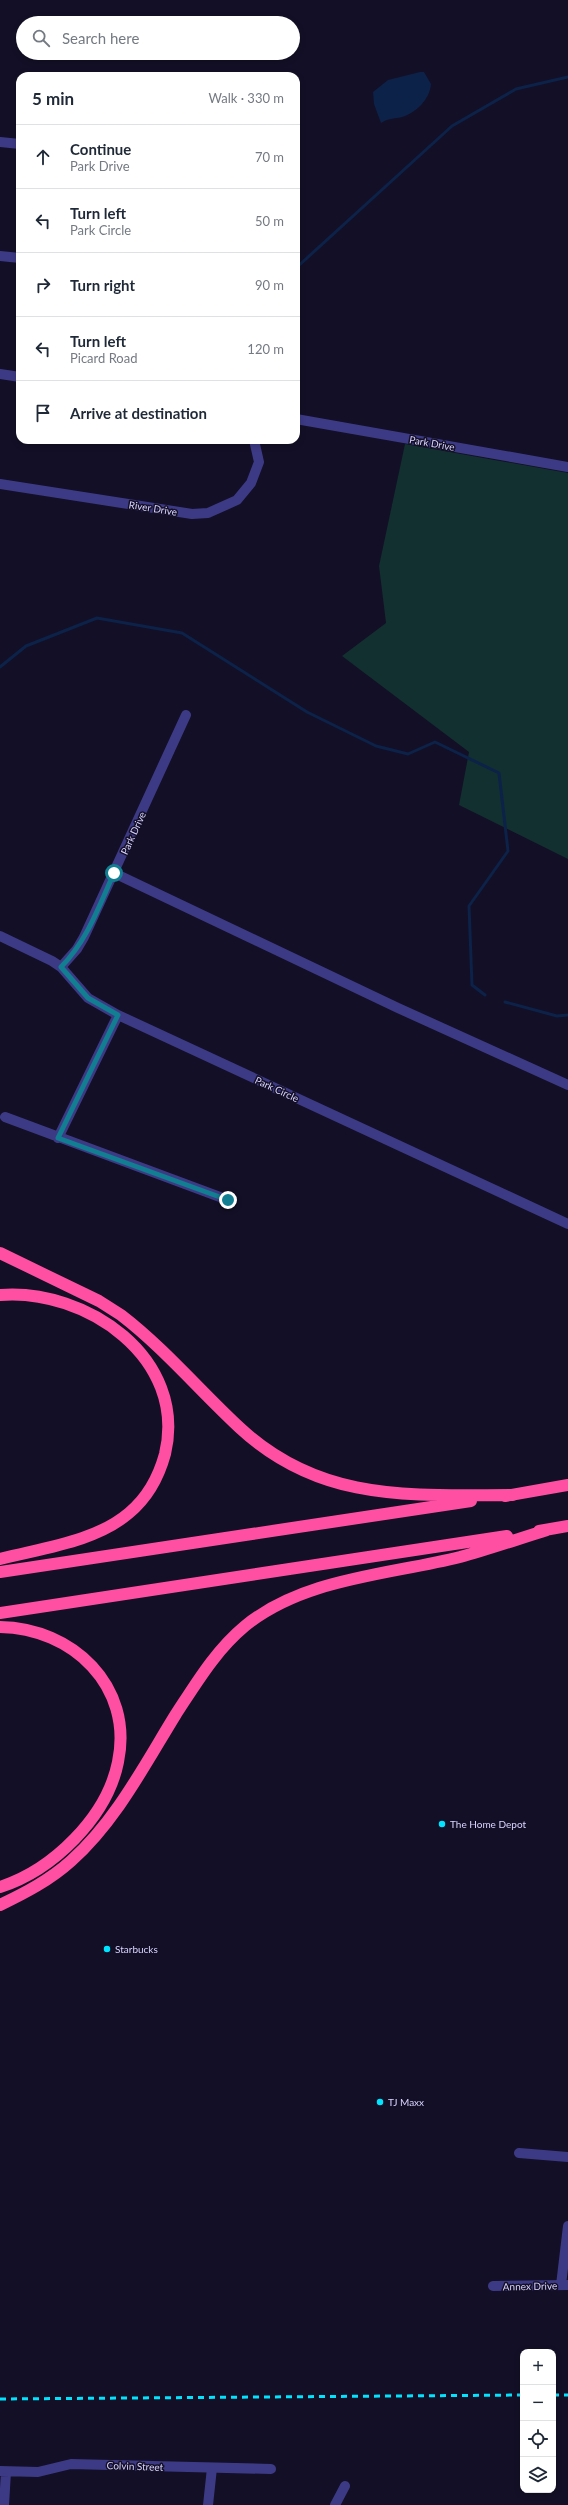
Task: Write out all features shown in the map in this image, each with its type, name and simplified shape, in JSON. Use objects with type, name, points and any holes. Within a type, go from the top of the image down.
[{"type":"highway","points":[[0,1253],[95,1299],[121,1315],[247,1434],[275,1456],[297,1468],[336,1484],[377,1492],[415,1495],[513,1494]]},
{"type":"highway","points":[[0,1295],[36,1296],[62,1301],[90,1313],[116,1329],[140,1353],[154,1374],[164,1397],[168,1426],[164,1458],[154,1482],[140,1502],[124,1517],[94,1534],[0,1560]]},
{"type":"highway","points":[[0,1572],[568,1485]]},
{"type":"highway","points":[[0,1613],[568,1526]]},
{"type":"highway","points":[[0,1905],[32,1889],[62,1869],[96,1836],[116,1808],[205,1669],[230,1640],[262,1614],[292,1598],[317,1590],[460,1556],[546,1530]]},
{"type":"highway","points":[[0,1627],[20,1628],[45,1634],[62,1642],[85,1658],[100,1677],[111,1698],[118,1721],[120,1744],[119,1760],[110,1787],[101,1804],[82,1828],[44,1864],[0,1887]]},
{"type":"street","points":[[0,142],[16,144]]},
{"type":"street","points":[[0,256],[16,258]]},
{"type":"street","points":[[0,374],[16,376]]},
{"type":"street","name":"Park Drive","points":[[300,420],[568,467]]},
{"type":"street","name":"River Drive","points":[[0,484],[192,514],[208,513],[237,500],[251,483],[259,462],[255,444]]},
{"type":"street","name":"Park Drive","points":[[61,967],[77,949],[84,937],[186,715]]},
{"type":"street","points":[[114,873],[398,1008],[568,1085]]},
{"type":"street","name":"Park Circle","points":[[0,936],[42,955],[61,967],[88,998],[118,1015],[568,1224]]},
{"type":"street","points":[[58,1138],[118,1015]]},
{"type":"street","points":[[5,1117],[228,1200]]},
{"type":"street","points":[[519,2153],[568,2157]]},
{"type":"street","points":[[565,2285],[568,2226]]},
{"type":"street","name":"Annex Drive","points":[[493,2286],[565,2285]]},
{"type":"street","name":"Colvin Street","points":[[3,2472],[43,2472],[71,2464],[272,2469]]},
{"type":"street","points":[[208,2505],[212,2468]]},
{"type":"street","points":[[3,2472],[4,2505]]},
{"type":"street","points":[[335,2505],[345,2486]]},
{"type":"green space","points":[[405,444],[568,473],[568,859],[459,805],[469,752],[342,656],[386,623],[379,566]]},
{"type":"water","points":[[424,72],[431,84],[425,100],[417,109],[407,115],[389,119],[381,123],[374,104],[373,92],[388,80]]},
{"type":"waterway","points":[[300,264],[452,126],[516,89],[568,77]]},
{"type":"waterway","points":[[0,667],[26,646],[97,618],[182,633],[307,712],[376,746],[408,754],[435,742],[499,773],[508,851],[469,906],[472,985],[485,995]]},
{"type":"waterway","points":[[505,1002],[557,1016],[568,1015]]},
{"type":"railway","points":[[0,2399],[520,2395]]},
{"type":"railway","points":[[556,2395],[568,2395]]},
{"type":"place","name":"The Home Depot","points":[[442,1824]]},
{"type":"place","name":"Starbucks","points":[[107,1949]]},
{"type":"place","name":"TJ Maxx","points":[[380,2102]]},
{"type":"route","points":[[114,873],[84,937],[77,949],[61,967],[80,992],[96,1004],[118,1015],[58,1138],[228,1200]]}]
